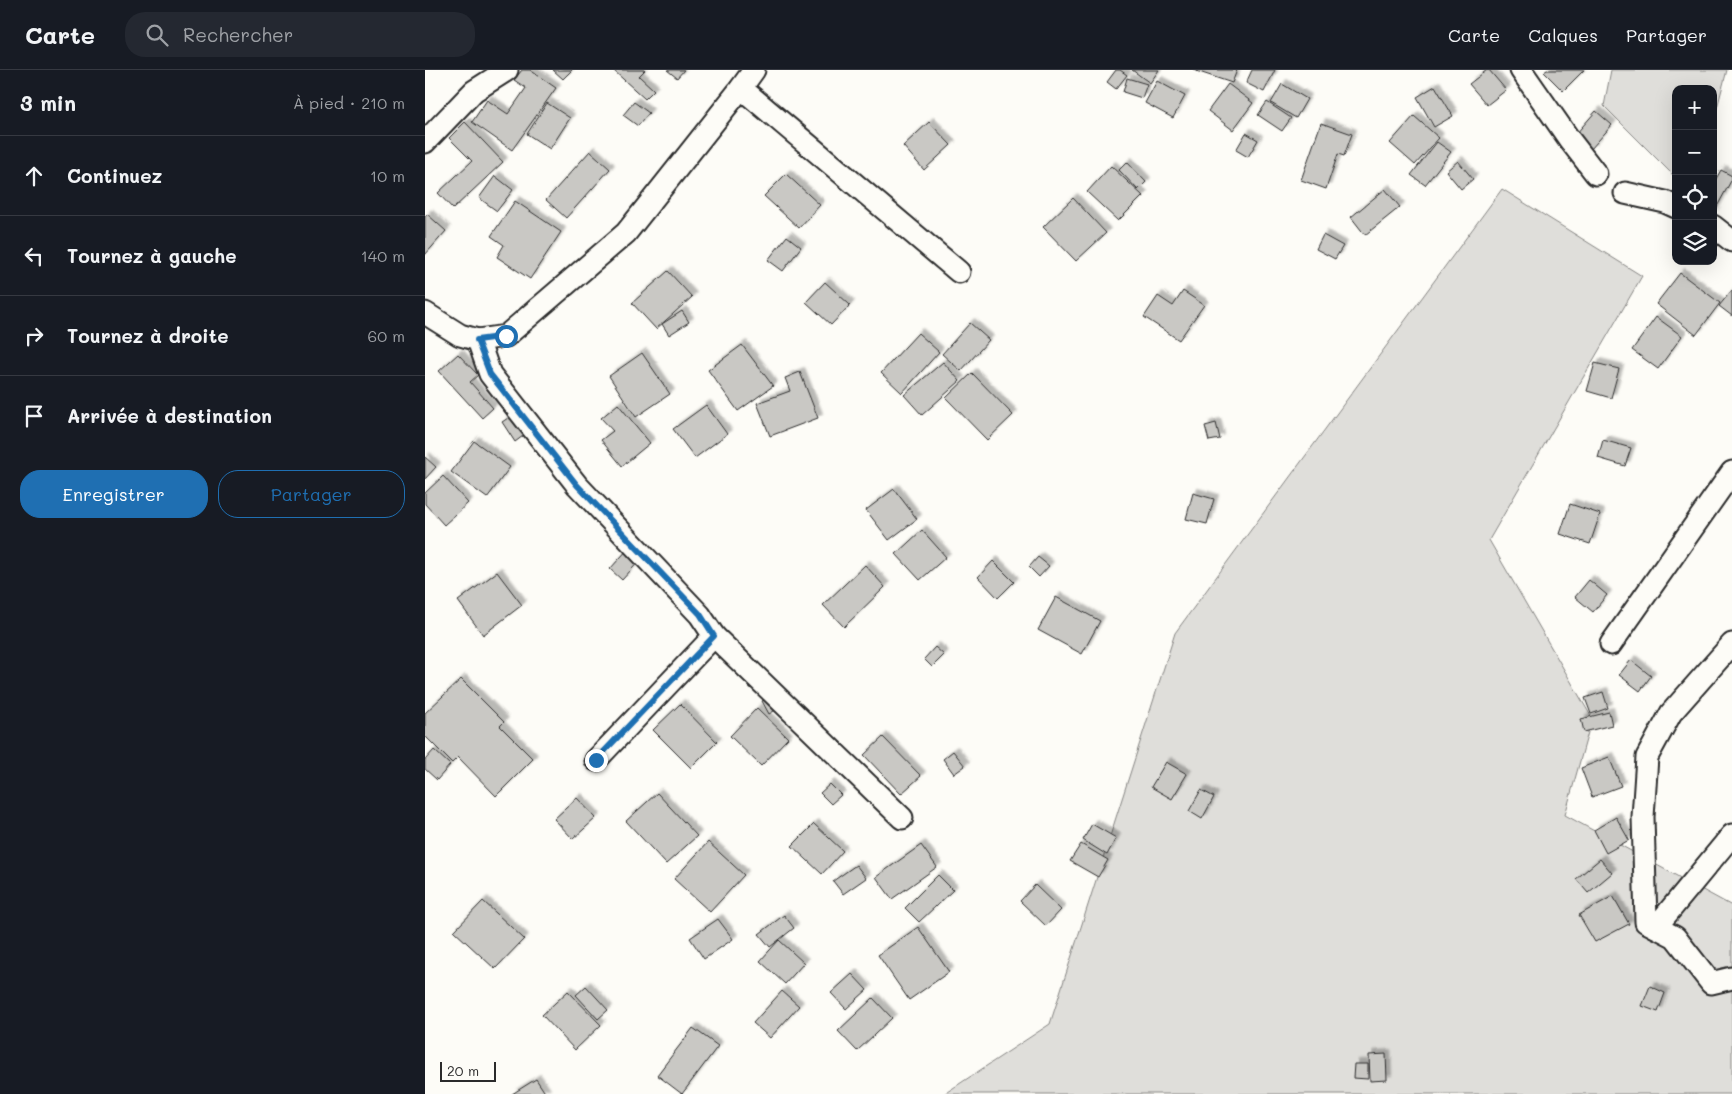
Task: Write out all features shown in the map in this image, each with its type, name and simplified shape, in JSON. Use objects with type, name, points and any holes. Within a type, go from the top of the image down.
[{"type":"street","points":[[425,142],[474,91],[507,70]]},
{"type":"street","points":[[425,313],[460,335],[477,340],[506,336],[626,233],[754,70]]},
{"type":"street","points":[[1521,70],[1569,139],[1597,174]]},
{"type":"street","points":[[741,88],[959,272]]},
{"type":"street","points":[[1625,192],[1672,205]]},
{"type":"street","points":[[1717,229],[1732,241]]},
{"type":"street","points":[[477,340],[490,374],[577,485],[700,614],[714,636],[902,818]]},
{"type":"street","points":[[1611,644],[1732,472]]},
{"type":"street","points":[[596,760],[714,636]]},
{"type":"street","points":[[1732,644],[1671,713],[1647,756],[1643,818],[1646,922],[1675,937],[1711,983],[1732,978]]},
{"type":"street","points":[[1656,928],[1732,835]]},
{"type":"shaded area","points":[[1611,70],[1727,70],[1717,108],[1717,85],[1672,85],[1672,174],[1604,106]]},
{"type":"shaded area","points":[[1502,189],[1642,276],[1489,540],[1592,718],[1565,815],[1732,906],[1732,1094],[944,1094],[1050,1024],[1175,633]]},
{"type":"building","points":[[522,70],[530,70],[556,88],[512,150],[472,122],[487,100],[508,114],[526,88],[514,80]]},
{"type":"building","points":[[553,70],[572,70],[563,79]]},
{"type":"building","points":[[613,70],[645,70],[639,76],[654,90],[645,99]]},
{"type":"building","points":[[667,70],[684,70],[677,78]]},
{"type":"building","points":[[1116,70],[1120,70],[1127,75],[1116,89],[1107,82]]},
{"type":"building","points":[[1132,70],[1159,70],[1150,83]]},
{"type":"building","points":[[1193,70],[1237,70],[1232,83]]},
{"type":"building","points":[[1252,70],[1275,70],[1264,92],[1246,83]]},
{"type":"building","points":[[1487,70],[1506,90],[1487,105],[1469,84]]},
{"type":"building","points":[[1547,70],[1584,70],[1563,91],[1544,72]]},
{"type":"building","points":[[1127,78],[1147,84],[1142,98],[1123,92]]},
{"type":"building","points":[[1157,81],[1185,96],[1173,118],[1145,103]]},
{"type":"building","points":[[1228,84],[1253,103],[1233,130],[1208,111]]},
{"type":"building","points":[[1282,84],[1307,99],[1296,118],[1271,103]]},
{"type":"building","points":[[1435,86],[1453,116],[1434,127],[1417,97]]},
{"type":"building","points":[[634,102],[649,113],[638,126],[623,115]]},
{"type":"building","points":[[1267,102],[1291,118],[1282,131],[1258,115]]},
{"type":"building","points":[[547,103],[570,118],[550,149],[527,134]]},
{"type":"building","points":[[1596,111],[1612,125],[1591,149],[1575,135]]},
{"type":"building","points":[[1414,116],[1439,138],[1415,165],[1390,143]]},
{"type":"building","points":[[465,122],[503,162],[453,209],[438,193],[472,161],[449,138]]},
{"type":"building","points":[[929,122],[951,145],[924,170],[903,146]]},
{"type":"building","points":[[1321,123],[1352,134],[1344,156],[1338,154],[1326,189],[1301,180]]},
{"type":"building","points":[[1246,133],[1258,140],[1248,157],[1236,150]]},
{"type":"building","points":[[1437,142],[1451,152],[1425,185],[1411,175]]},
{"type":"building","points":[[590,151],[610,169],[566,218],[546,200]]},
{"type":"building","points":[[1458,161],[1473,179],[1461,189],[1446,171]]},
{"type":"building","points":[[1127,162],[1146,182],[1138,190],[1119,170]]},
{"type":"building","points":[[1111,166],[1143,196],[1118,221],[1087,192]]},
{"type":"building","points":[[1721,170],[1732,176],[1717,207],[1717,177]]},
{"type":"building","points":[[786,174],[820,205],[799,228],[764,196]]},
{"type":"building","points":[[495,176],[513,190],[497,211],[479,198]]},
{"type":"building","points":[[1385,189],[1400,207],[1365,235],[1351,217]]},
{"type":"building","points":[[1073,198],[1106,233],[1076,261],[1043,227]]},
{"type":"building","points":[[515,201],[561,232],[530,279],[497,257],[504,245],[491,236]]},
{"type":"building","points":[[427,214],[446,231],[425,255],[425,217]]},
{"type":"building","points":[[1323,235],[1343,246],[1335,259],[1316,249]]},
{"type":"building","points":[[787,236],[801,247],[783,271],[768,260]]},
{"type":"building","points":[[668,271],[692,297],[656,329],[632,303]]},
{"type":"building","points":[[1680,273],[1720,303],[1696,335],[1656,304]]},
{"type":"building","points":[[825,282],[850,305],[831,325],[806,302]]},
{"type":"building","points":[[1732,290],[1732,316],[1719,306]]},
{"type":"building","points":[[1183,291],[1204,305],[1179,340],[1144,317],[1158,296],[1173,306]]},
{"type":"building","points":[[682,311],[689,322],[669,335],[662,324]]},
{"type":"building","points":[[1656,317],[1682,336],[1658,369],[1632,350]]},
{"type":"building","points":[[970,323],[989,340],[961,371],[942,354]]},
{"type":"building","points":[[918,333],[939,352],[902,393],[881,373]]},
{"type":"building","points":[[742,345],[773,386],[738,411],[708,370]]},
{"type":"building","points":[[642,353],[670,394],[636,417],[609,376]]},
{"type":"building","points":[[458,354],[478,375],[470,382],[493,408],[482,418],[439,371]]},
{"type":"building","points":[[943,362],[960,381],[922,415],[904,395]]},
{"type":"building","points":[[1595,363],[1619,369],[1611,398],[1587,391]]},
{"type":"building","points":[[800,372],[818,418],[770,436],[757,403],[790,391],[785,378]]},
{"type":"building","points":[[972,373],[1013,415],[987,440],[946,398]]},
{"type":"building","points":[[618,404],[650,443],[622,466],[601,440],[613,431],[601,418]]},
{"type":"building","points":[[706,405],[727,434],[695,458],[673,429]]},
{"type":"building","points":[[514,414],[527,433],[515,442],[502,422]]},
{"type":"building","points":[[1216,423],[1220,439],[1209,441],[1205,426]]},
{"type":"building","points":[[1603,440],[1631,448],[1625,466],[1598,458]]},
{"type":"building","points":[[474,441],[510,467],[487,498],[451,472]]},
{"type":"building","points":[[425,457],[436,467],[425,479]]},
{"type":"building","points":[[443,476],[468,503],[444,525],[425,504],[425,493]]},
{"type":"building","points":[[894,489],[917,519],[889,540],[866,510]]},
{"type":"building","points":[[1193,493],[1214,499],[1207,524],[1186,519]]},
{"type":"building","points":[[1570,504],[1600,514],[1590,544],[1560,534]]},
{"type":"building","points":[[922,530],[946,557],[920,580],[896,554]]},
{"type":"building","points":[[629,548],[641,559],[622,580],[610,569]]},
{"type":"building","points":[[1038,557],[1049,566],[1039,577],[1029,567]]},
{"type":"building","points":[[993,561],[1014,582],[998,598],[978,577]]},
{"type":"building","points":[[865,565],[885,587],[844,627],[823,605]]},
{"type":"building","points":[[497,572],[522,605],[483,635],[458,601]]},
{"type":"building","points":[[1589,580],[1607,595],[1593,612],[1575,597]]},
{"type":"building","points":[[1056,597],[1100,621],[1082,654],[1038,630]]},
{"type":"building","points":[[935,647],[944,655],[932,667],[924,659]]},
{"type":"building","points":[[1631,660],[1651,676],[1640,691],[1619,675]]},
{"type":"building","points":[[461,679],[504,722],[500,726],[533,759],[496,796],[458,757],[452,763],[425,736],[425,713]]},
{"type":"building","points":[[1603,692],[1608,708],[1591,714],[1585,698]]},
{"type":"building","points":[[772,695],[779,708],[769,714],[762,701]]},
{"type":"building","points":[[680,704],[717,742],[691,768],[653,730]]},
{"type":"building","points":[[757,708],[788,738],[761,766],[730,736]]},
{"type":"building","points":[[1609,712],[1612,725],[1584,732],[1581,719]]},
{"type":"building","points":[[883,737],[921,776],[901,794],[864,755]]},
{"type":"building","points":[[434,750],[450,765],[437,780],[425,769],[425,760]]},
{"type":"building","points":[[953,751],[965,766],[954,774],[943,759]]},
{"type":"building","points":[[1609,757],[1621,786],[1592,797],[1581,768]]},
{"type":"building","points":[[1166,762],[1187,774],[1172,799],[1151,787]]},
{"type":"building","points":[[830,784],[841,795],[831,804],[820,793]]},
{"type":"building","points":[[1201,790],[1214,797],[1202,819],[1189,811]]},
{"type":"building","points":[[657,793],[697,836],[666,864],[626,821]]},
{"type":"building","points":[[577,798],[596,818],[573,839],[554,819]]},
{"type":"building","points":[[1616,817],[1629,840],[1606,853],[1594,830]]},
{"type":"building","points":[[814,824],[843,851],[822,874],[792,846]]},
{"type":"building","points":[[1092,824],[1116,838],[1107,855],[1083,840]]},
{"type":"building","points":[[708,842],[744,875],[710,912],[674,879]]},
{"type":"building","points":[[1081,844],[1108,860],[1098,877],[1070,861]]},
{"type":"building","points":[[921,845],[937,867],[892,899],[876,877]]},
{"type":"building","points":[[1600,859],[1612,873],[1588,893],[1576,879]]},
{"type":"building","points":[[856,865],[866,878],[843,894],[833,881]]},
{"type":"building","points":[[938,875],[953,890],[919,922],[905,908]]},
{"type":"building","points":[[1035,885],[1061,910],[1046,926],[1020,901]]},
{"type":"building","points":[[1613,896],[1629,924],[1595,942],[1579,915]]},
{"type":"building","points":[[483,901],[524,939],[495,969],[454,931]]},
{"type":"building","points":[[784,915],[794,928],[770,947],[759,934]]},
{"type":"building","points":[[718,919],[733,939],[704,959],[690,938]]},
{"type":"building","points":[[918,927],[949,972],[909,1000],[878,955]]},
{"type":"building","points":[[779,940],[804,963],[785,984],[760,961]]},
{"type":"building","points":[[852,974],[867,990],[846,1009],[831,993]]},
{"type":"building","points":[[586,986],[608,1010],[598,1019],[576,995]]},
{"type":"building","points":[[1650,986],[1665,993],[1658,1012],[1642,1006]]},
{"type":"building","points":[[568,991],[601,1025],[575,1050],[542,1015]]},
{"type":"building","points":[[782,991],[799,1006],[770,1038],[753,1023]]},
{"type":"building","points":[[873,998],[892,1018],[857,1051],[838,1031]]},
{"type":"building","points":[[693,1028],[718,1046],[682,1094],[657,1075]]},
{"type":"building","points":[[1386,1054],[1387,1080],[1370,1081],[1369,1055]]},
{"type":"building","points":[[1354,1064],[1368,1064],[1368,1079],[1353,1078]]},
{"type":"building","points":[[536,1079],[546,1094],[512,1094]]},
{"type":"route","points":[[506,336],[477,340],[490,374],[577,485],[700,614],[714,636],[596,760]]}]
